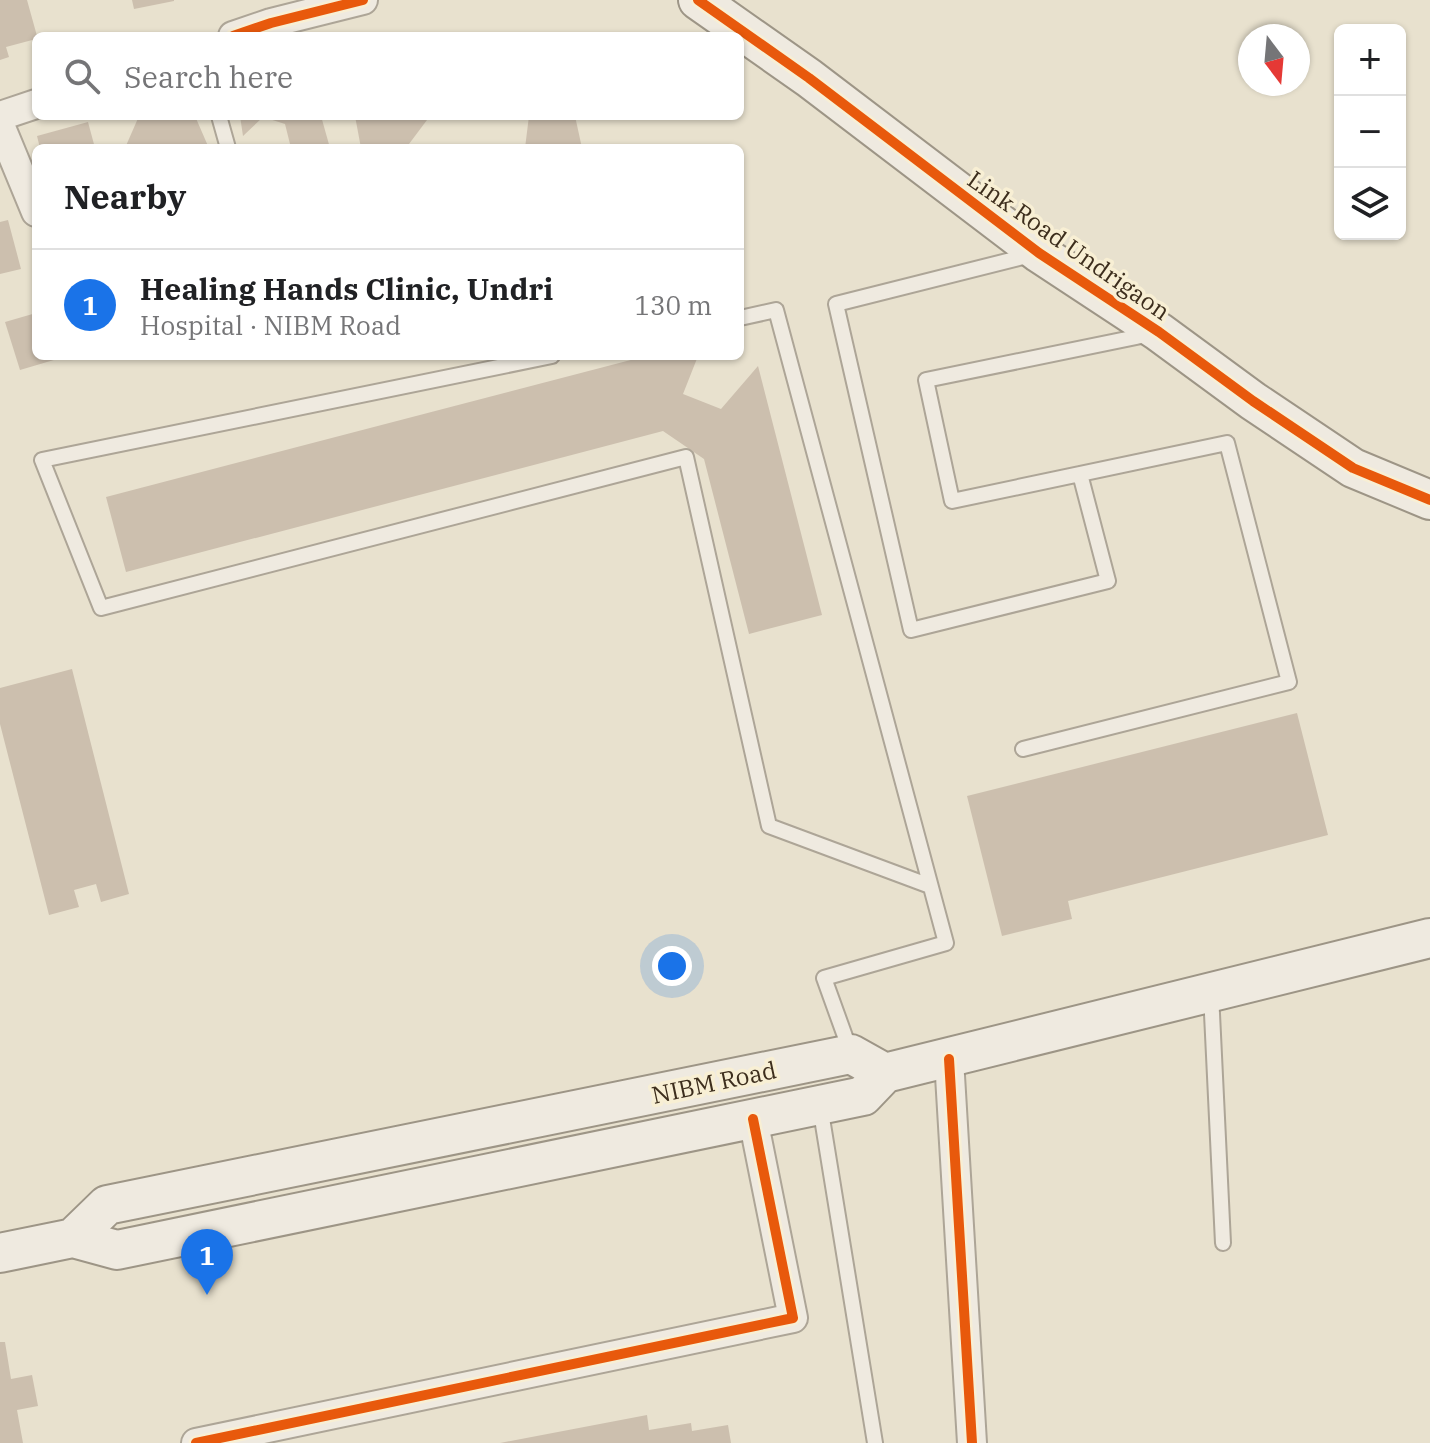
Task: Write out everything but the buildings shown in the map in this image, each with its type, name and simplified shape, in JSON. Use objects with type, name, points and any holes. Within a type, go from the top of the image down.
[{"type":"main road","name":"Link Road Undrigaon","points":[[698,0],[744,32]]},
{"type":"main road","name":"Link Road Undrigaon","points":[[744,32],[1039,253],[1159,332],[1253,401],[1353,468],[1430,500]]},
{"type":"main road","points":[[0,1253],[73,1238],[117,1250],[863,1096],[885,1073],[1430,938]]},
{"type":"main road","points":[[851,1054],[885,1073]]},
{"type":"main road","name":"NIBM Road","points":[[73,1238],[107,1205],[851,1054]]},
{"type":"street","points":[[245,32],[363,0]]},
{"type":"street","points":[[0,116],[32,105]]},
{"type":"street","points":[[0,125],[32,202]]},
{"type":"street","points":[[949,1059],[972,1443]]},
{"type":"street","points":[[196,1443],[793,1318],[753,1119]]},
{"type":"lane","points":[[220,120],[227,144]]},
{"type":"lane","points":[[1039,253],[836,304],[911,630],[1108,581],[1080,474]]},
{"type":"lane","points":[[744,317],[776,310],[946,943],[824,978],[851,1054]]},
{"type":"lane","points":[[1023,749],[1289,682],[1227,443],[952,501],[926,380],[1159,332]]},
{"type":"lane","points":[[532,360],[42,460],[101,608],[686,457],[769,826],[930,886]]},
{"type":"lane","points":[[1211,993],[1223,1243]]},
{"type":"lane","points":[[820,1105],[875,1443]]},
{"type":"cycle path","points":[[245,32],[363,0]]},
{"type":"cycle path","points":[[698,0],[744,32]]},
{"type":"cycle path","points":[[744,32],[1039,253],[1159,332],[1253,401],[1353,468],[1430,500]]},
{"type":"cycle path","points":[[949,1059],[972,1443]]},
{"type":"cycle path","points":[[196,1443],[793,1318],[753,1119]]},
{"type":"place","name":"Healing Hands Clinic, Undri","points":[[207,1295]]}]
